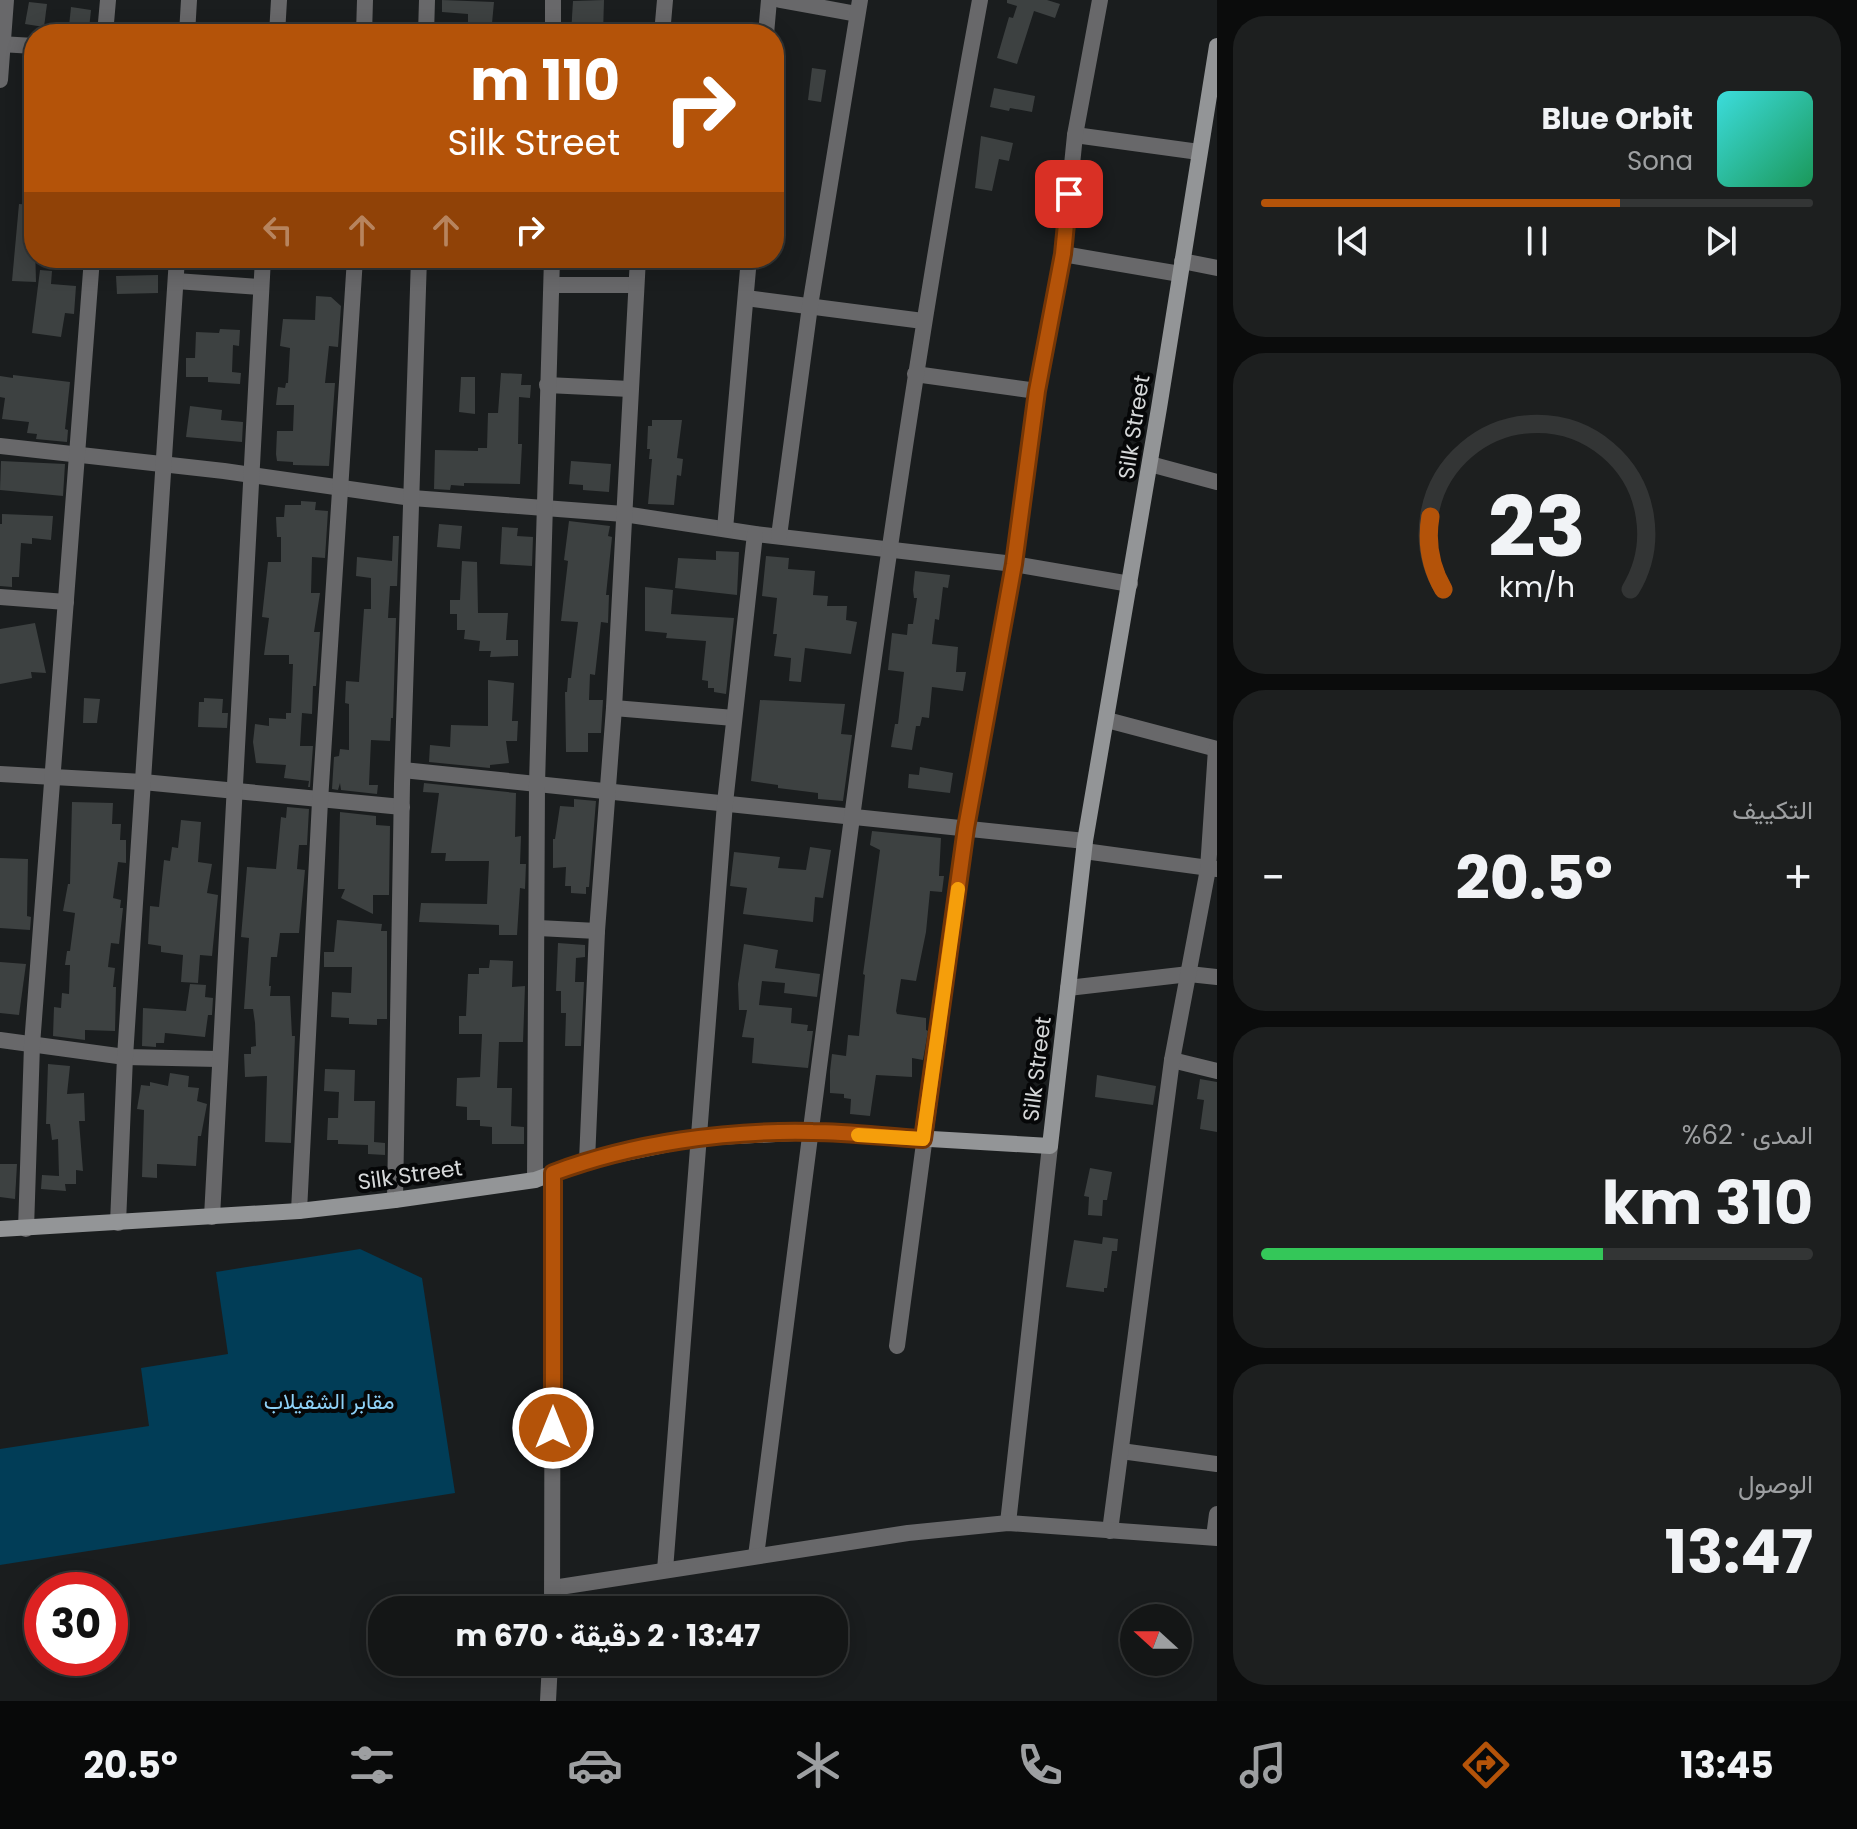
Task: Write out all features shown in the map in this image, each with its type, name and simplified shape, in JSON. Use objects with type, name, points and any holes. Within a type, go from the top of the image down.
[{"type":"street","points":[[0,80],[6,0]]},
{"type":"street","points":[[106,24],[108,0]]},
{"type":"street","points":[[188,24],[189,0]]},
{"type":"street","points":[[278,24],[279,0]]},
{"type":"street","points":[[364,24],[365,0]]},
{"type":"street","points":[[426,24],[427,0]]},
{"type":"street","points":[[553,0],[553,24]]},
{"type":"street","points":[[663,24],[665,0]]},
{"type":"street","points":[[767,24],[769,0]]},
{"type":"street","points":[[779,536],[810,306],[858,7],[780,0]]},
{"type":"street","points":[[756,1556],[852,819],[915,374],[980,0]]},
{"type":"street","points":[[897,1346],[966,828],[1014,564],[1037,391],[1063,254],[1075,135],[1100,0]]},
{"type":"street","points":[[1,44],[24,45]]},
{"type":"street","name":"Silk Street","points":[[0,1229],[299,1211],[395,1200],[535,1180],[587,1161],[698,1138],[812,1132],[1050,1146],[1084,846],[1150,464],[1217,46]]},
{"type":"street","points":[[1075,135],[1199,152]]},
{"type":"street","points":[[1063,254],[1217,268]]},
{"type":"street","points":[[26,1229],[32,1045],[91,268]]},
{"type":"street","points":[[118,1223],[125,1057],[177,268]]},
{"type":"street","points":[[212,1217],[262,268]]},
{"type":"street","points":[[299,1211],[320,801],[354,268]]},
{"type":"street","points":[[395,1200],[402,807],[419,268]]},
{"type":"street","points":[[535,1180],[537,784],[552,268]]},
{"type":"street","points":[[587,1161],[597,931],[614,708],[637,268]]},
{"type":"street","points":[[725,529],[748,268]]},
{"type":"street","points":[[176,281],[260,287]]},
{"type":"street","points":[[552,285],[635,285]]},
{"type":"street","points":[[746,298],[923,321]]},
{"type":"street","points":[[915,374],[1037,391]]},
{"type":"street","points":[[547,385],[630,389]]},
{"type":"street","points":[[0,446],[250,475],[412,498],[624,514],[755,534],[1014,564],[1130,584]]},
{"type":"street","points":[[1150,464],[1217,482]]},
{"type":"street","points":[[665,1570],[725,803],[755,534]]},
{"type":"street","points":[[0,597],[66,602]]},
{"type":"street","points":[[614,708],[734,718]]},
{"type":"street","points":[[1107,720],[1216,749],[1213,869],[1172,1060],[1110,1531]]},
{"type":"street","points":[[403,770],[852,819],[966,828],[1213,869]]},
{"type":"street","points":[[0,774],[143,782],[402,807]]},
{"type":"street","points":[[538,928],[597,931]]},
{"type":"street","points":[[1068,988],[1189,974],[1217,977]]},
{"type":"street","points":[[0,1040],[125,1057],[218,1059]]},
{"type":"street","points":[[1172,1060],[1217,1071]]},
{"type":"street","points":[[1008,1523],[1050,1146]]},
{"type":"street","points":[[553,1173],[553,1596]]},
{"type":"street","points":[[1121,1451],[1217,1464]]},
{"type":"street","points":[[553,1588],[908,1533],[1008,1523],[1216,1537],[1217,1514]]},
{"type":"street","points":[[548,1701],[549,1676]]},
{"type":"green space","name":"مقابر الشقيلاب","points":[[360,1249],[422,1278],[455,1493],[0,1565],[0,1449],[149,1426],[141,1368],[228,1354],[216,1272]]},
{"type":"building","points":[[442,0],[494,2],[492,24],[468,24],[468,14],[442,12]]},
{"type":"building","points":[[604,0],[603,24],[572,24],[573,1]]},
{"type":"building","points":[[1007,0],[1047,0],[1060,4],[1055,18],[1034,11],[1017,64],[997,58],[1009,17],[1013,18],[1017,6],[1007,3]]},
{"type":"building","points":[[29,2],[47,4],[44,24],[25,24]]},
{"type":"building","points":[[71,7],[91,10],[90,24],[69,24]]},
{"type":"building","points":[[812,68],[826,70],[821,102],[808,100]]},
{"type":"building","points":[[994,88],[1035,96],[1032,112],[990,107]]},
{"type":"building","points":[[981,136],[1013,143],[1009,161],[999,159],[992,191],[975,188]]},
{"type":"building","points":[[19,204],[24,204],[24,268],[36,268],[36,282],[12,281]]},
{"type":"building","points":[[40,270],[52,271],[51,284],[76,286],[74,314],[65,313],[61,337],[32,333]]},
{"type":"building","points":[[158,275],[158,293],[117,294],[116,276]]},
{"type":"building","points":[[316,296],[331,297],[341,306],[338,347],[329,346],[325,383],[335,383],[329,466],[293,465],[293,462],[277,461],[276,454],[277,431],[293,431],[294,405],[276,405],[278,387],[285,388],[288,383],[290,348],[280,346],[283,319],[315,320]]},
{"type":"building","points":[[220,329],[240,330],[239,346],[233,345],[232,372],[241,373],[240,384],[208,382],[208,377],[186,377],[186,358],[195,358],[196,332],[219,333]]},
{"type":"building","points":[[501,373],[522,374],[521,385],[531,385],[530,398],[519,397],[518,444],[522,444],[520,484],[464,483],[464,486],[451,485],[450,490],[434,489],[435,450],[478,451],[478,448],[487,448],[488,413],[498,413]]},
{"type":"building","points":[[13,375],[70,382],[65,429],[68,430],[67,442],[36,439],[37,434],[27,433],[29,422],[2,419],[5,398],[0,397],[0,376],[13,378]]},
{"type":"building","points":[[461,377],[475,377],[475,414],[459,412]]},
{"type":"building","points":[[190,406],[222,410],[221,420],[243,422],[242,442],[186,437]]},
{"type":"building","points":[[652,420],[682,420],[677,458],[683,459],[681,476],[677,475],[674,505],[648,504],[652,459],[649,459],[650,449],[647,449],[648,426],[652,426]]},
{"type":"building","points":[[1,461],[65,464],[63,496],[0,490]]},
{"type":"building","points":[[571,461],[611,464],[609,492],[583,490],[583,485],[569,484]]},
{"type":"building","points":[[301,501],[316,502],[315,510],[328,511],[325,558],[312,557],[311,593],[320,593],[314,632],[320,632],[312,714],[302,713],[300,746],[313,746],[310,787],[309,781],[284,778],[286,765],[256,763],[253,742],[255,724],[269,726],[269,718],[286,719],[286,713],[291,713],[293,664],[289,664],[289,655],[264,655],[269,618],[262,617],[268,562],[281,562],[281,537],[277,537],[276,517],[284,517],[285,505],[301,505]]},
{"type":"building","points":[[2,514],[53,516],[51,540],[32,538],[32,544],[21,543],[19,577],[12,577],[12,587],[0,586]]},
{"type":"building","points":[[569,521],[610,526],[608,536],[612,537],[606,595],[609,595],[608,623],[601,622],[595,675],[590,674],[589,700],[603,700],[601,733],[588,733],[588,752],[566,752],[565,692],[568,678],[571,678],[578,622],[561,621]]},
{"type":"building","points":[[439,524],[462,526],[460,549],[437,547]]},
{"type":"building","points":[[502,527],[518,528],[517,536],[533,537],[532,566],[500,564]]},
{"type":"building","points":[[393,536],[399,536],[397,586],[390,586],[388,618],[396,618],[390,741],[371,740],[369,785],[378,785],[377,794],[341,790],[340,783],[338,790],[332,789],[334,757],[339,756],[340,749],[349,750],[346,681],[359,682],[364,609],[371,609],[371,578],[356,576],[357,557],[392,561]]},
{"type":"building","points":[[716,551],[739,552],[737,595],[675,588],[678,558],[716,560]]},
{"type":"building","points":[[766,556],[789,558],[788,569],[815,571],[813,595],[828,596],[827,606],[847,606],[846,620],[857,622],[851,654],[805,648],[801,682],[789,681],[791,658],[774,656],[777,598],[762,596]]},
{"type":"building","points":[[462,561],[477,562],[478,613],[508,613],[506,640],[518,640],[518,656],[490,657],[491,651],[479,651],[480,641],[464,639],[465,630],[457,630],[457,614],[450,614],[450,600],[460,600]]},
{"type":"building","points":[[915,571],[950,575],[948,588],[943,587],[932,644],[958,647],[956,672],[966,672],[963,691],[932,687],[929,718],[922,717],[920,726],[916,726],[912,750],[891,747],[895,724],[898,724],[904,672],[888,670],[892,633],[907,635],[908,624],[913,624],[917,598],[914,598],[913,590]]},
{"type":"building","points":[[645,587],[673,590],[671,614],[734,618],[726,694],[714,692],[714,688],[708,688],[708,681],[702,680],[706,641],[666,638],[667,633],[645,631]]},
{"type":"building","points":[[35,623],[46,673],[31,672],[32,678],[0,684],[0,629]]},
{"type":"building","points":[[488,680],[514,683],[512,721],[518,721],[517,741],[506,741],[509,763],[490,765],[490,768],[429,762],[430,745],[450,747],[451,725],[488,726]]},
{"type":"building","points":[[84,698],[100,699],[97,723],[83,723]]},
{"type":"building","points":[[204,698],[223,699],[222,713],[228,713],[227,728],[198,727],[199,702],[204,702]]},
{"type":"building","points":[[760,700],[845,704],[841,734],[852,735],[843,801],[818,799],[818,793],[751,781]]},
{"type":"building","points":[[920,767],[953,773],[950,793],[908,788],[909,774],[919,775]]},
{"type":"building","points":[[424,783],[516,793],[515,837],[521,836],[520,864],[526,864],[525,889],[520,888],[517,935],[499,935],[499,925],[419,922],[421,903],[487,904],[489,861],[445,861],[446,853],[431,853],[439,793],[423,792]]},
{"type":"building","points":[[574,799],[596,801],[586,894],[571,893],[571,886],[565,886],[566,867],[553,868],[553,839],[560,806],[574,807]]},
{"type":"building","points":[[72,802],[113,803],[112,824],[121,824],[120,840],[126,840],[126,863],[118,862],[113,898],[121,900],[120,908],[123,908],[119,944],[111,943],[108,967],[115,968],[115,1031],[85,1030],[85,1040],[53,1036],[54,1007],[61,1008],[62,993],[69,994],[70,965],[65,965],[75,913],[63,911],[70,884]]},
{"type":"building","points":[[287,807],[309,809],[307,845],[299,845],[297,869],[305,870],[299,933],[280,933],[277,957],[271,957],[269,986],[270,996],[290,996],[292,1036],[295,1036],[291,1143],[265,1142],[267,1076],[245,1077],[244,1054],[251,1054],[251,1047],[256,1046],[253,1009],[244,1009],[249,938],[241,937],[247,867],[276,869],[281,817],[286,818]]},
{"type":"building","points":[[340,812],[376,816],[376,825],[390,826],[389,895],[373,895],[373,914],[341,898],[345,889],[338,889]]},
{"type":"building","points":[[181,820],[201,822],[198,862],[212,864],[207,893],[218,895],[212,956],[200,955],[198,983],[181,982],[183,955],[161,952],[161,946],[148,944],[150,906],[159,907],[164,860],[170,861],[172,847],[178,848]]},
{"type":"building","points":[[872,831],[941,838],[939,876],[944,876],[942,892],[930,891],[916,981],[901,979],[896,1011],[897,1014],[926,1018],[928,1031],[923,1060],[912,1058],[912,1077],[876,1075],[870,1116],[850,1114],[851,1099],[844,1098],[844,1094],[830,1093],[830,1071],[832,1054],[846,1056],[848,1035],[859,1036],[863,974],[880,850],[870,845]]},
{"type":"building","points":[[810,847],[831,850],[823,898],[815,897],[813,922],[743,914],[747,888],[730,886],[734,852],[780,857],[778,868],[806,870]]},
{"type":"building","points":[[0,858],[28,859],[27,916],[31,917],[30,930],[0,928]]},
{"type":"building","points":[[337,920],[382,924],[381,931],[387,931],[387,1019],[377,1019],[377,1025],[349,1024],[349,1018],[331,1017],[332,992],[351,993],[352,967],[324,967],[324,952],[334,952]]},
{"type":"building","points":[[558,943],[585,945],[585,957],[576,958],[575,982],[584,982],[581,1046],[565,1046],[566,1013],[561,1013],[561,991],[556,991]]},
{"type":"building","points":[[744,944],[778,950],[775,968],[820,974],[817,997],[784,993],[785,983],[762,981],[759,1005],[792,1008],[791,1023],[808,1025],[807,1031],[813,1031],[808,1068],[752,1063],[754,1038],[742,1037],[747,1010],[739,1010],[738,984]]},
{"type":"building","points":[[490,960],[513,961],[512,987],[525,986],[523,1042],[499,1042],[497,1088],[512,1088],[511,1126],[524,1127],[524,1144],[492,1144],[492,1127],[480,1126],[480,1120],[467,1120],[467,1107],[456,1106],[457,1078],[480,1077],[482,1034],[459,1034],[459,1016],[466,1016],[468,974],[479,974],[479,968],[489,968]]},
{"type":"building","points":[[0,962],[26,964],[19,1015],[0,1013]]},
{"type":"building","points":[[190,984],[206,985],[205,997],[213,998],[212,1015],[208,1015],[205,1037],[165,1033],[164,1043],[156,1043],[156,1047],[142,1046],[143,1008],[186,1011]]},
{"type":"building","points":[[48,1064],[70,1066],[67,1094],[84,1093],[85,1121],[79,1121],[83,1171],[76,1170],[76,1184],[65,1184],[66,1191],[41,1189],[42,1175],[59,1176],[58,1139],[52,1140],[50,1124],[46,1124]]},
{"type":"building","points":[[325,1069],[355,1070],[354,1101],[375,1101],[374,1142],[385,1143],[385,1155],[368,1154],[368,1145],[338,1144],[338,1140],[327,1140],[328,1118],[338,1118],[339,1092],[324,1091]]},
{"type":"building","points":[[170,1073],[189,1076],[188,1087],[199,1088],[197,1101],[207,1104],[201,1136],[198,1136],[196,1166],[157,1164],[157,1178],[142,1177],[144,1110],[137,1109],[141,1085],[150,1086],[150,1082],[168,1086]]},
{"type":"building","points":[[1097,1075],[1156,1086],[1153,1105],[1095,1097]]},
{"type":"building","points":[[1200,1079],[1217,1082],[1217,1132],[1200,1129],[1204,1100],[1197,1099]]},
{"type":"building","points":[[0,1164],[17,1164],[15,1199],[0,1197]]},
{"type":"building","points":[[1090,1168],[1112,1172],[1107,1200],[1103,1200],[1102,1216],[1088,1215],[1089,1197],[1084,1196]]},
{"type":"building","points":[[1103,1237],[1118,1239],[1117,1251],[1112,1251],[1107,1288],[1104,1292],[1066,1287],[1074,1240],[1102,1244]]},
{"type":"slow traffic","points":[[858,1135],[923,1139],[958,889]]},
{"type":"route","points":[[553,1428],[553,1173],[587,1161],[698,1138],[812,1132],[923,1139],[966,828],[1014,564],[1037,391],[1063,254],[1069,194]]}]
